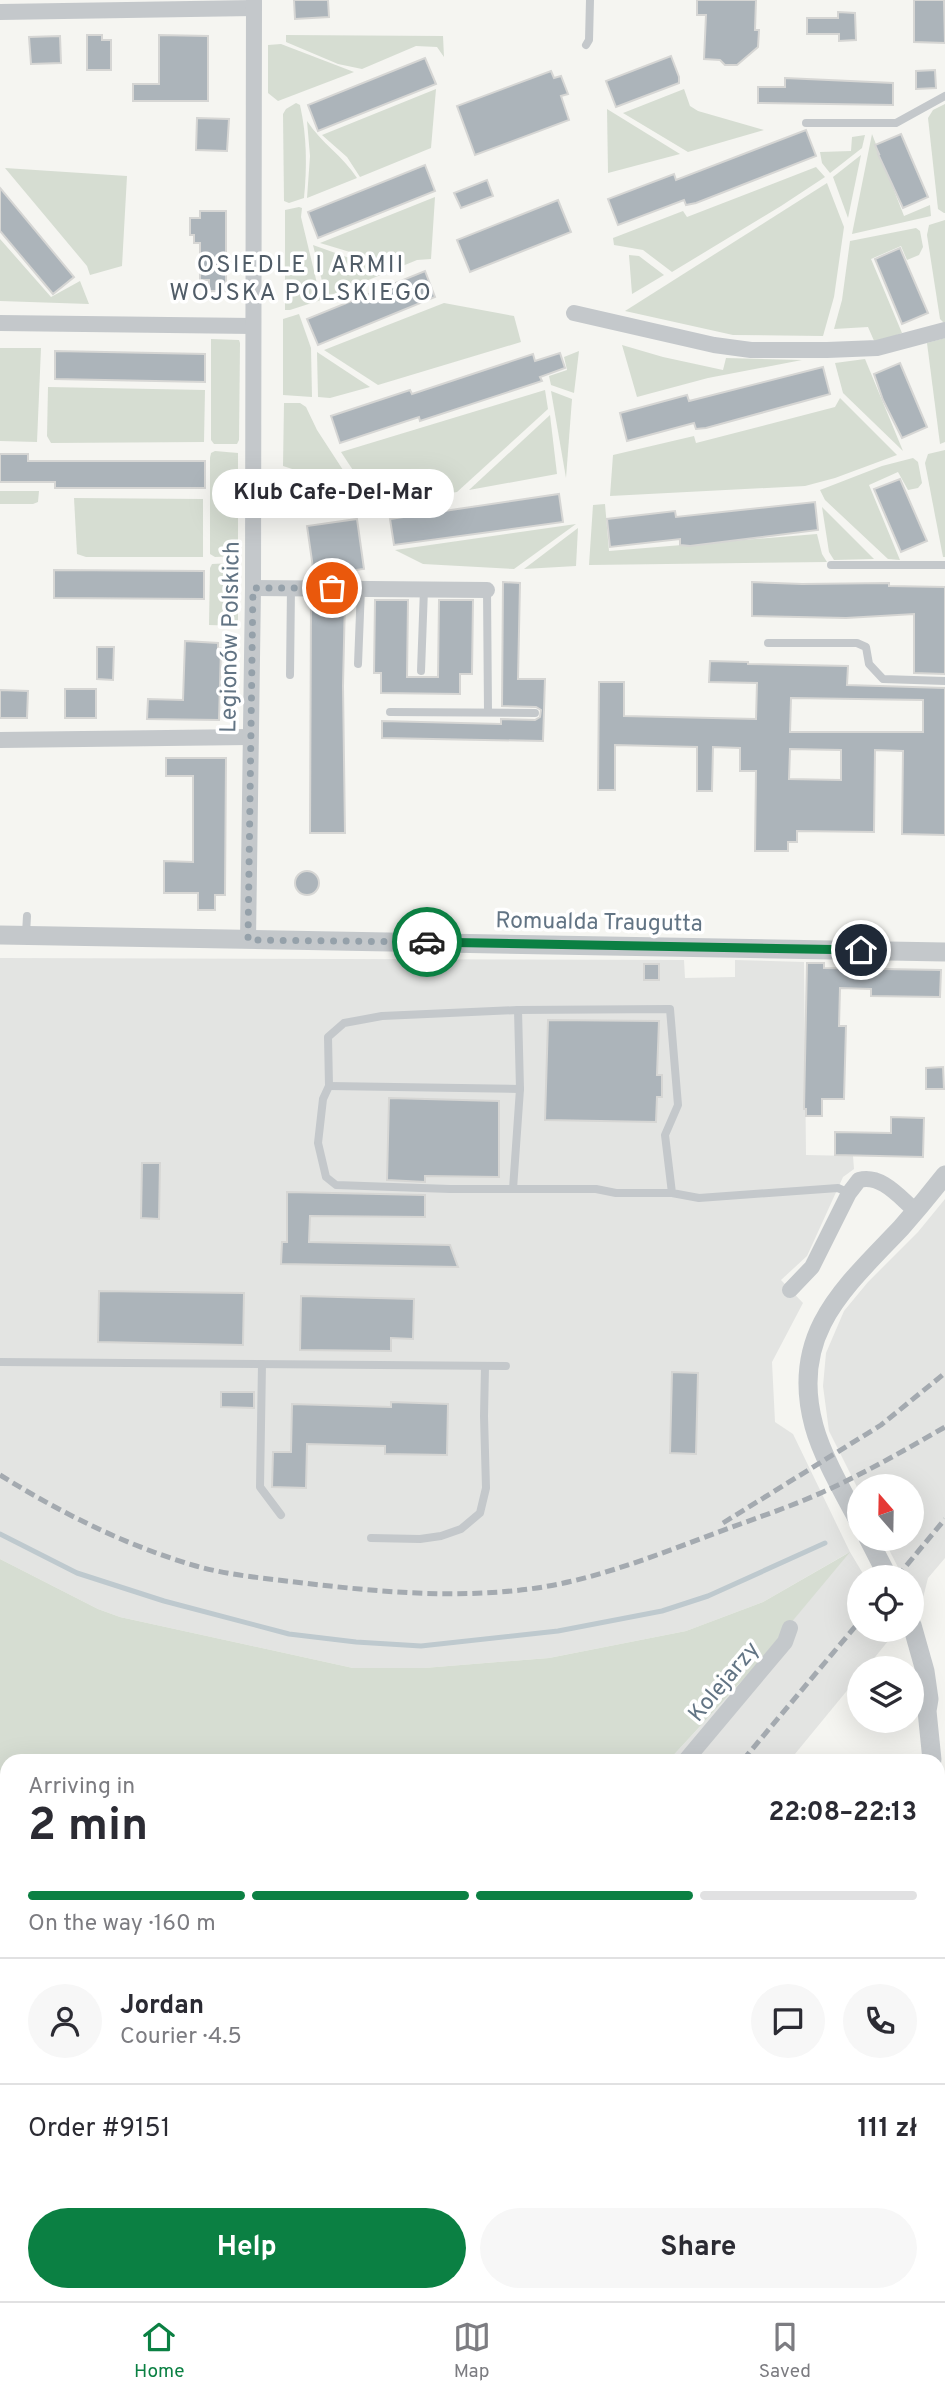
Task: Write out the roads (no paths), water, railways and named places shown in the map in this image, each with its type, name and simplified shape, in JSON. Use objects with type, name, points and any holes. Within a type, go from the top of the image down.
[{"type":"street","points":[[0,12],[254,4]]},
{"type":"street","name":"Legionów Polskich","points":[[248,940],[253,588],[254,4]]},
{"type":"street","points":[[574,313],[714,345],[751,350],[827,351],[877,348],[945,330]]},
{"type":"street","points":[[0,323],[253,326]]},
{"type":"street","points":[[253,588],[487,590]]},
{"type":"street","points":[[0,740],[250,737]]},
{"type":"street","name":"Romualda Traugutta","points":[[0,935],[27,926],[248,940],[945,952]]},
{"type":"street","points":[[847,1497],[814,1427],[809,1388],[812,1349],[821,1324],[838,1295],[916,1212],[945,1175]]},
{"type":"street","points":[[790,1290],[812,1267],[849,1193],[859,1180],[876,1180],[916,1212]]},
{"type":"street","name":"Kolejarzy","points":[[691,1754],[785,1642],[790,1628]]},
{"type":"street","points":[[917,1642],[929,1699],[927,1711],[931,1754]]},
{"type":"street","points":[[929,1699],[945,1728]]},
{"type":"lane","points":[[586,45],[589,40],[590,0]]},
{"type":"lane","points":[[806,123],[896,123],[945,96]]},
{"type":"lane","points":[[831,565],[945,565]]},
{"type":"lane","points":[[290,587],[290,675]]},
{"type":"lane","points":[[358,664],[361,588]]},
{"type":"lane","points":[[421,671],[424,589]]},
{"type":"lane","points":[[487,590],[488,712]]},
{"type":"lane","points":[[768,643],[857,643],[866,647],[869,664],[883,679],[945,681]]},
{"type":"lane","points":[[390,712],[535,712]]},
{"type":"lane","points":[[672,1193],[665,1135],[678,1105],[670,1009],[518,1010],[382,1016],[344,1023],[328,1037],[329,1086],[323,1099],[318,1143],[326,1177],[337,1185],[596,1188],[616,1193],[672,1193],[699,1198],[838,1188],[849,1193]]},
{"type":"lane","points":[[513,1189],[520,1089],[518,1010]]},
{"type":"lane","points":[[329,1086],[520,1089]]},
{"type":"lane","points":[[0,1362],[506,1366]]},
{"type":"lane","points":[[262,1364],[260,1487],[281,1515]]},
{"type":"lane","points":[[371,1538],[420,1539],[441,1536],[461,1530],[480,1513],[486,1488],[485,1367]]},
{"type":"waterway","points":[[0,1534],[77,1573],[164,1601],[289,1634],[421,1646],[558,1631],[662,1611],[708,1596],[825,1543]]},
{"type":"railway","points":[[723,1523],[881,1425],[945,1373]]},
{"type":"railway","points":[[0,1475],[95,1527],[145,1549],[208,1569],[258,1578],[357,1589],[481,1593],[563,1583],[662,1553],[823,1492],[945,1427]]},
{"type":"railway","points":[[907,1565],[945,1519]]},
{"type":"railway","points":[[748,1754],[847,1636]]},
{"type":"place","name":"Klub Cafe-Del-Mar","points":[[332,588]]},
{"type":"district","name":"OSIEDLE I ARMII WOJSKA POLSKIEGO","points":[[301,278]]}]
